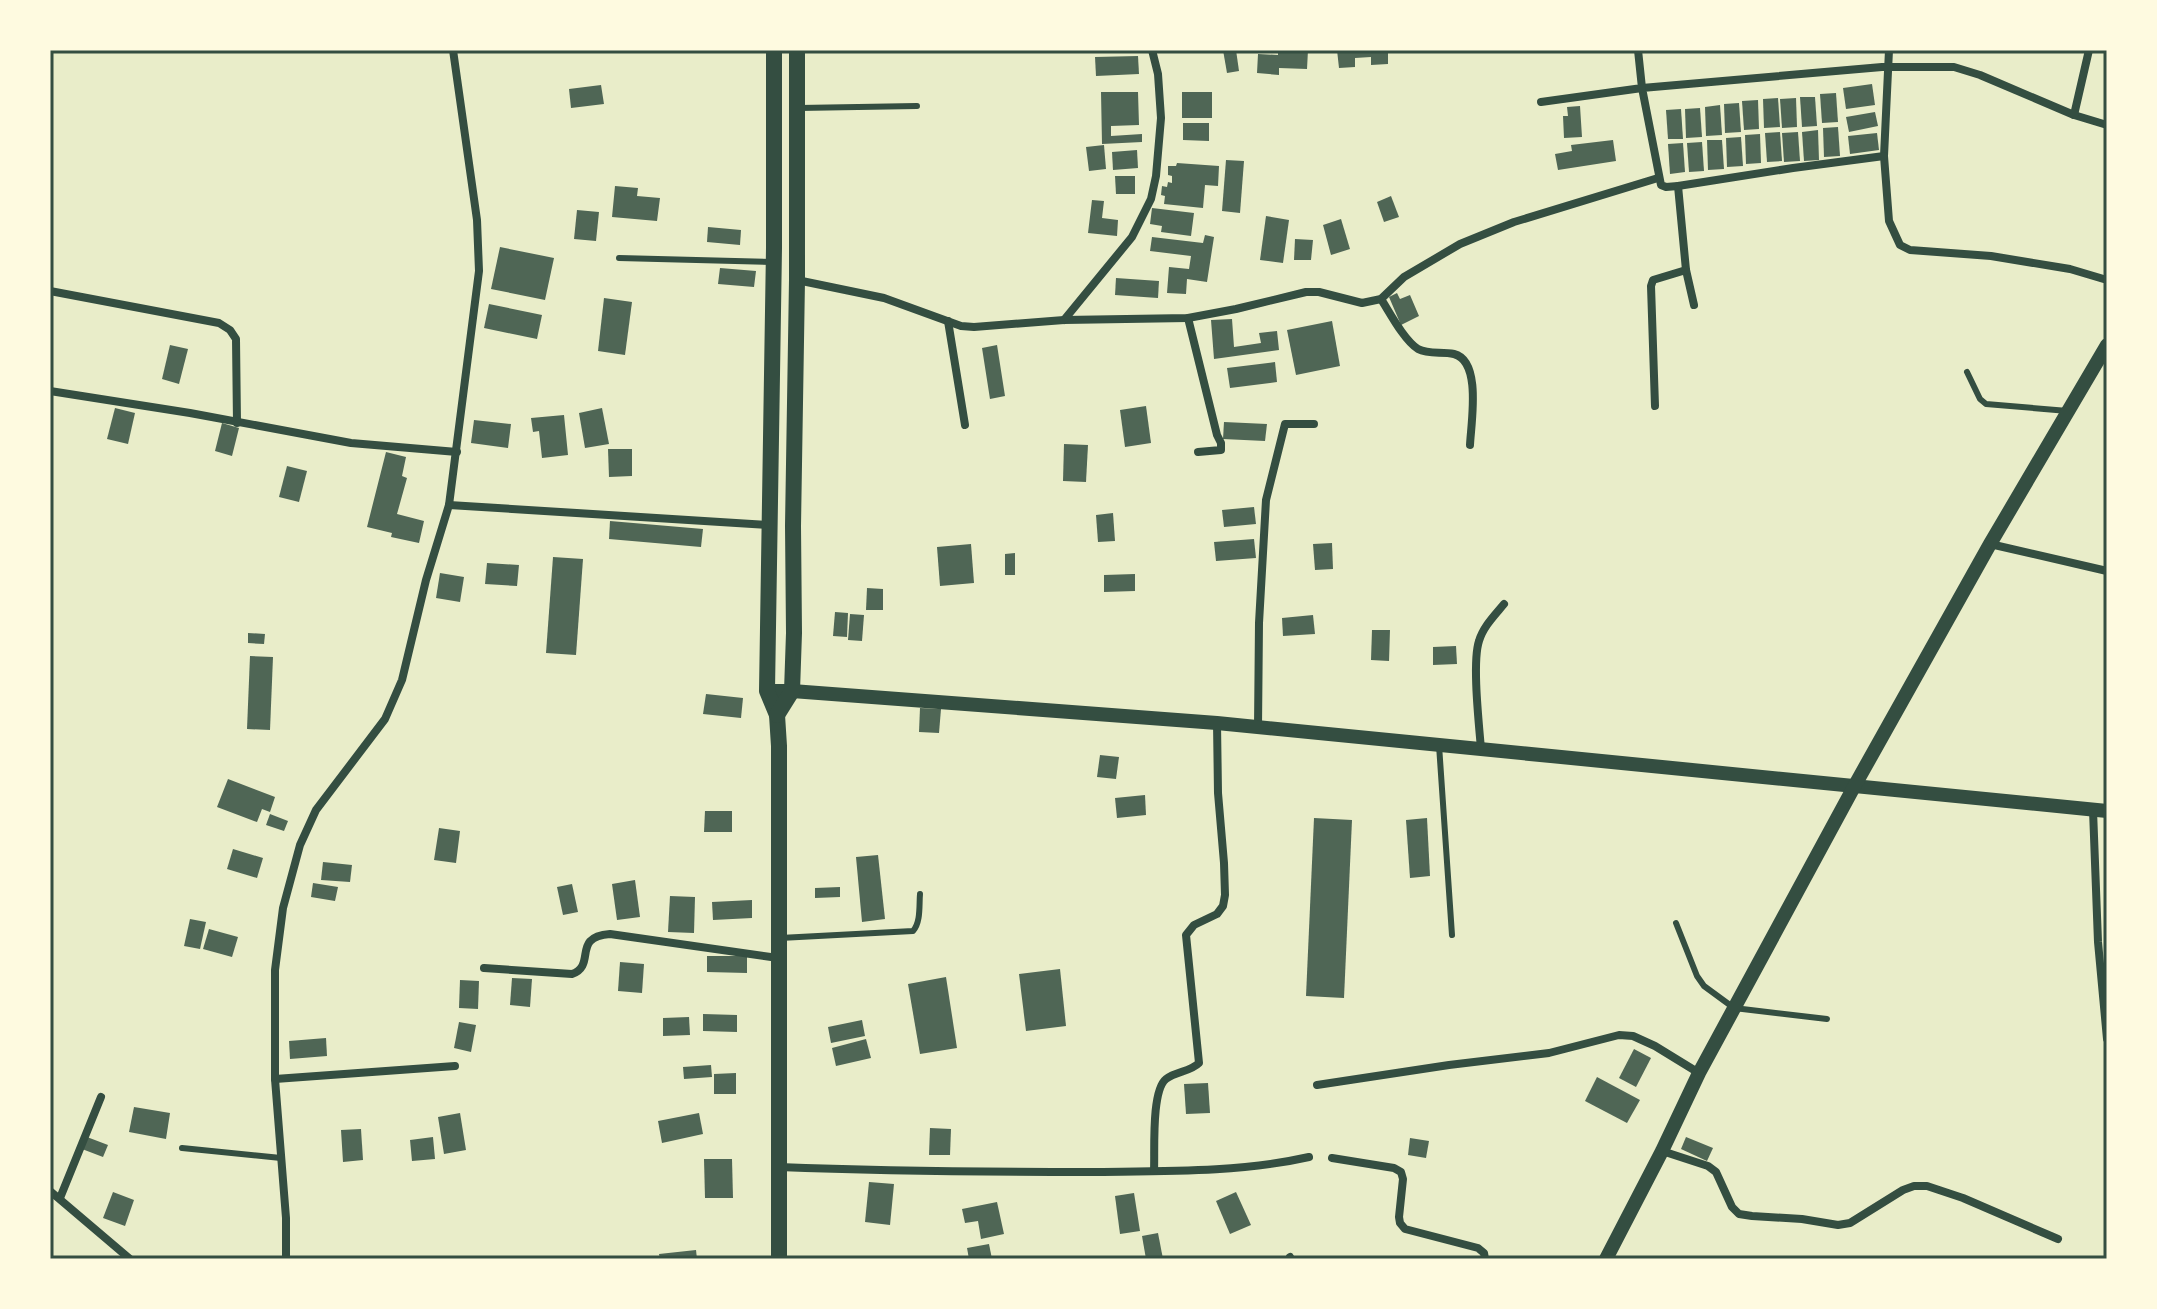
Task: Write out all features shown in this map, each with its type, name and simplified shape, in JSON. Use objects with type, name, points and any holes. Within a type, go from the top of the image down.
[{"type":"main road","points":[[774,50],[767,691],[777,715],[779,746],[779,1259]]},
{"type":"main road","points":[[777,715],[792,691],[794,633],[797,50]]},
{"type":"main road","points":[[773,187],[796,185]]},
{"type":"street","points":[[286,1259],[286,1218],[275,1079],[275,970],[283,908],[300,845],[316,810],[385,719],[402,680],[426,580],[449,505],[457,452],[479,271],[477,220],[453,50]]},
{"type":"street","points":[[1064,320],[1132,237],[1151,199],[1161,118],[1158,74],[1152,50]]},
{"type":"street","points":[[1638,50],[1642,88],[1662,187],[1884,156]]},
{"type":"street","points":[[1889,50],[1884,156],[1889,221],[1900,245],[1910,250],[1991,256],[2054,266],[2107,280]]},
{"type":"street","points":[[2074,115],[2089,50]]},
{"type":"street","points":[[1541,102],[1642,88],[1887,67],[1954,67],[2107,125]]},
{"type":"street","points":[[797,280],[884,298],[961,326],[974,327],[1064,320],[1188,318],[1306,292],[1319,292],[1362,303],[1381,299],[1404,277],[1460,244],[1514,222],[1658,178]]},
{"type":"street","points":[[1678,186],[1686,270],[1694,305]]},
{"type":"street","points":[[1655,406],[1651,286],[1653,280],[1660,276],[1686,270]]},
{"type":"street","points":[[50,291],[219,323],[230,330],[236,339],[237,423]]},
{"type":"street","points":[[1381,299],[1418,349],[1430,353],[1456,354],[1470,369],[1473,381],[1470,445]]},
{"type":"street","points":[[1188,318],[1221,443],[1221,450],[1198,452]]},
{"type":"street","points":[[948,321],[965,425]]},
{"type":"street","points":[[1609,1259],[1699,1073],[1855,785],[1990,544],[2107,345]]},
{"type":"street","points":[[50,391],[351,443],[457,452]]},
{"type":"street","points":[[1258,727],[1259,623],[1266,500],[1285,424],[1314,424]]},
{"type":"street","points":[[449,505],[770,526]]},
{"type":"street","points":[[1990,544],[2107,571]]},
{"type":"street","points":[[1481,749],[1477,643],[1484,628],[1504,604]]},
{"type":"street","points":[[767,691],[1217,723],[2100,811],[2098,942],[2107,1039]]},
{"type":"street","points":[[1154,1171],[1160,1086],[1172,1075],[1193,1069],[1199,1063],[1186,935],[1194,925],[1217,914],[1223,906],[1225,895],[1217,723]]},
{"type":"street","points":[[484,968],[572,974],[579,972],[583,966],[586,945],[593,938],[610,934],[779,958]]},
{"type":"street","points":[[1317,1085],[1549,1053],[1619,1035],[1633,1036],[1655,1046],[1699,1073]]},
{"type":"street","points":[[275,1079],[455,1066]]},
{"type":"street","points":[[60,1198],[101,1097]]},
{"type":"street","points":[[1662,1151],[1708,1166],[1716,1172],[1732,1207],[1739,1214],[1838,1225],[1850,1223],[1903,1190],[1927,1186],[2058,1239]]},
{"type":"street","points":[[779,1167],[915,1172],[1154,1171],[1256,1166],[1309,1157]]},
{"type":"street","points":[[1332,1158],[1394,1168],[1401,1172],[1399,1217],[1405,1229],[1478,1248],[1485,1259]]},
{"type":"street","points":[[50,1191],[130,1259]]},
{"type":"lane","points":[[796,108],[917,106]]},
{"type":"lane","points":[[619,258],[773,262]]},
{"type":"lane","points":[[1967,372],[1980,399],[1986,404],[2068,411]]},
{"type":"lane","points":[[1439,745],[1452,935]]},
{"type":"lane","points":[[779,938],[913,931],[917,927],[920,894]]},
{"type":"lane","points":[[1676,923],[1697,976],[1704,986],[1734,1008],[1827,1019]]},
{"type":"lane","points":[[182,1148],[281,1158]]},
{"type":"building","points":[[1223,50],[1236,50],[1239,71],[1227,73]]},
{"type":"building","points":[[1278,50],[1308,50],[1307,69],[1279,68],[1279,75],[1257,73],[1258,54],[1278,55]]},
{"type":"building","points":[[1337,50],[1388,50],[1388,64],[1371,65],[1371,57],[1355,58],[1355,67],[1339,68]]},
{"type":"building","points":[[1138,56],[1139,74],[1096,76],[1095,57]]},
{"type":"building","points":[[1872,84],[1875,105],[1846,109],[1843,88]]},
{"type":"building","points":[[601,85],[604,104],[571,108],[569,89]]},
{"type":"building","points":[[1101,92],[1138,92],[1139,125],[1111,126],[1111,136],[1142,134],[1142,142],[1102,144]]},
{"type":"building","points":[[1182,92],[1212,92],[1212,118],[1182,118]]},
{"type":"building","points":[[1836,93],[1838,122],[1822,123],[1820,94]]},
{"type":"building","points":[[1800,97],[1815,97],[1817,126],[1802,127]]},
{"type":"building","points":[[1778,98],[1780,127],[1764,128],[1763,99]]},
{"type":"building","points":[[1796,98],[1797,127],[1782,128],[1780,99]]},
{"type":"building","points":[[1758,100],[1759,129],[1744,130],[1742,101]]},
{"type":"building","points":[[1739,103],[1741,132],[1725,133],[1724,104]]},
{"type":"building","points":[[1720,105],[1722,135],[1706,136],[1705,107]]},
{"type":"building","points":[[1580,106],[1582,137],[1564,138],[1563,116],[1568,116],[1567,107]]},
{"type":"building","points":[[1700,108],[1702,137],[1686,138],[1685,109]]},
{"type":"building","points":[[1681,109],[1683,139],[1668,139],[1666,110]]},
{"type":"building","points":[[1875,112],[1878,126],[1849,132],[1846,117]]},
{"type":"building","points":[[1183,123],[1209,123],[1209,141],[1183,140]]},
{"type":"building","points":[[1838,127],[1840,156],[1824,157],[1823,128]]},
{"type":"building","points":[[1818,130],[1819,160],[1804,161],[1802,132]]},
{"type":"building","points":[[1780,132],[1782,161],[1767,162],[1765,133]]},
{"type":"building","points":[[1798,132],[1800,161],[1784,162],[1782,133]]},
{"type":"building","points":[[1877,133],[1879,150],[1850,154],[1848,136]]},
{"type":"building","points":[[1760,134],[1761,163],[1746,164],[1745,135]]},
{"type":"building","points":[[1741,137],[1743,166],[1727,167],[1726,138]]},
{"type":"building","points":[[1613,140],[1616,161],[1558,170],[1555,154],[1572,151],[1571,145]]},
{"type":"building","points":[[1707,140],[1722,140],[1724,169],[1708,170]]},
{"type":"building","points":[[1702,142],[1704,171],[1689,172],[1687,143]]},
{"type":"building","points":[[1683,143],[1685,172],[1670,174],[1668,144]]},
{"type":"building","points":[[1104,145],[1106,169],[1089,171],[1086,147]]},
{"type":"building","points":[[1137,150],[1138,168],[1113,170],[1112,152]]},
{"type":"building","points":[[1226,160],[1244,161],[1240,213],[1222,211]]},
{"type":"building","points":[[1177,163],[1219,166],[1218,186],[1205,185],[1203,208],[1164,204],[1162,186],[1172,183],[1168,166],[1176,166]]},
{"type":"building","points":[[1115,176],[1135,176],[1135,194],[1116,194]]},
{"type":"building","points":[[615,186],[638,188],[637,196],[660,198],[657,221],[612,217]]},
{"type":"building","points":[[1391,196],[1399,217],[1384,222],[1377,202]]},
{"type":"building","points":[[1092,200],[1104,201],[1102,218],[1118,220],[1117,236],[1088,233]]},
{"type":"building","points":[[1152,208],[1194,213],[1191,236],[1161,232],[1162,226],[1150,224]]},
{"type":"building","points":[[577,210],[599,212],[596,241],[574,239]]},
{"type":"building","points":[[1266,216],[1289,220],[1283,263],[1260,260]]},
{"type":"building","points":[[1341,219],[1350,249],[1331,255],[1323,225]]},
{"type":"building","points":[[708,227],[741,230],[740,245],[707,242]]},
{"type":"building","points":[[1205,235],[1214,237],[1207,282],[1187,279],[1186,294],[1167,293],[1169,267],[1189,269],[1191,256],[1150,251],[1152,237],[1203,243]]},
{"type":"building","points":[[1295,239],[1313,240],[1311,260],[1294,260]]},
{"type":"building","points":[[500,247],[554,258],[545,300],[491,289]]},
{"type":"building","points":[[720,268],[756,271],[754,287],[718,284]]},
{"type":"building","points":[[1116,278],[1159,281],[1158,298],[1115,295]]},
{"type":"building","points":[[1397,293],[1400,299],[1410,295],[1419,316],[1401,325],[1389,297]]},
{"type":"building","points":[[604,298],[632,302],[625,355],[598,351]]},
{"type":"building","points":[[489,304],[542,315],[537,339],[484,328]]},
{"type":"building","points":[[1232,319],[1234,347],[1261,343],[1259,333],[1277,331],[1279,350],[1214,359],[1211,320]]},
{"type":"building","points":[[1332,321],[1340,366],[1296,375],[1287,330]]},
{"type":"building","points":[[170,345],[188,349],[179,384],[162,379]]},
{"type":"building","points":[[997,345],[1005,396],[990,399],[982,348]]},
{"type":"building","points":[[1275,362],[1277,382],[1230,388],[1227,368]]},
{"type":"building","points":[[1146,406],[1151,443],[1125,447],[1120,410]]},
{"type":"building","points":[[115,408],[135,413],[128,444],[107,439]]},
{"type":"building","points":[[602,408],[609,444],[585,448],[579,413]]},
{"type":"building","points":[[564,415],[568,455],[542,458],[539,431],[533,432],[531,418]]},
{"type":"building","points":[[474,420],[511,424],[508,448],[471,443]]},
{"type":"building","points":[[1224,422],[1267,424],[1265,441],[1223,439]]},
{"type":"building","points":[[222,423],[239,428],[232,456],[215,451]]},
{"type":"building","points":[[1064,444],[1088,445],[1086,482],[1063,481]]},
{"type":"building","points":[[608,449],[632,449],[632,476],[609,477]]},
{"type":"building","points":[[386,452],[406,457],[402,476],[407,478],[397,514],[424,521],[419,543],[391,537],[392,533],[367,527]]},
{"type":"building","points":[[287,466],[307,471],[299,502],[279,497]]},
{"type":"building","points":[[1254,507],[1256,524],[1224,527],[1222,510]]},
{"type":"building","points":[[1113,513],[1115,541],[1098,542],[1096,515]]},
{"type":"building","points":[[610,521],[703,529],[701,547],[609,539]]},
{"type":"building","points":[[1254,539],[1256,558],[1216,561],[1214,542]]},
{"type":"building","points":[[1332,543],[1333,569],[1315,570],[1313,544]]},
{"type":"building","points":[[971,544],[974,583],[940,586],[937,547]]},
{"type":"building","points":[[1015,553],[1015,575],[1005,575],[1005,554]]},
{"type":"building","points":[[553,557],[583,559],[576,655],[546,653]]},
{"type":"building","points":[[487,563],[519,565],[517,586],[485,584]]},
{"type":"building","points":[[440,573],[464,577],[460,602],[436,598]]},
{"type":"building","points":[[1135,574],[1135,591],[1104,592],[1104,575]]},
{"type":"building","points":[[867,588],[883,589],[883,610],[866,610]]},
{"type":"building","points":[[835,612],[848,613],[847,637],[833,636]]},
{"type":"building","points":[[850,614],[864,615],[862,641],[848,640]]},
{"type":"building","points":[[1313,615],[1315,634],[1283,636],[1282,618]]},
{"type":"building","points":[[1372,630],[1390,630],[1389,661],[1371,660]]},
{"type":"building","points":[[248,633],[265,634],[264,644],[248,643]]},
{"type":"building","points":[[1456,646],[1457,664],[1433,665],[1433,647]]},
{"type":"building","points":[[250,656],[273,657],[270,730],[247,729]]},
{"type":"building","points":[[706,694],[743,698],[741,718],[703,714]]},
{"type":"building","points":[[920,708],[941,709],[939,733],[919,732]]},
{"type":"building","points":[[1100,755],[1119,757],[1116,779],[1097,777]]},
{"type":"building","points":[[228,779],[275,797],[270,812],[262,809],[257,822],[217,807]]},
{"type":"building","points":[[1145,795],[1146,815],[1117,818],[1115,798]]},
{"type":"building","points":[[705,811],[732,811],[732,832],[704,832]]},
{"type":"building","points":[[270,814],[288,821],[284,831],[266,825]]},
{"type":"building","points":[[1314,818],[1352,820],[1344,998],[1306,996]]},
{"type":"building","points":[[1427,818],[1430,876],[1410,878],[1406,820]]},
{"type":"building","points":[[439,828],[460,831],[456,863],[434,860]]},
{"type":"building","points":[[233,849],[263,858],[257,878],[227,869]]},
{"type":"building","points":[[878,855],[885,919],[862,922],[856,857]]},
{"type":"building","points":[[323,862],[352,865],[350,882],[321,880]]},
{"type":"building","points":[[635,880],[640,917],[617,920],[612,884]]},
{"type":"building","points":[[313,883],[338,887],[335,901],[311,897]]},
{"type":"building","points":[[572,884],[578,912],[563,915],[557,887]]},
{"type":"building","points":[[840,887],[840,897],[815,898],[815,888]]},
{"type":"building","points":[[670,896],[695,897],[694,933],[668,932]]},
{"type":"building","points":[[752,900],[752,918],[713,920],[712,902]]},
{"type":"building","points":[[190,919],[206,922],[200,949],[184,946]]},
{"type":"building","points":[[209,929],[238,937],[232,957],[203,949]]},
{"type":"building","points":[[707,956],[747,956],[747,973],[707,972]]},
{"type":"building","points":[[620,962],[644,964],[642,993],[618,991]]},
{"type":"building","points":[[1060,969],[1066,1026],[1026,1031],[1019,974]]},
{"type":"building","points":[[946,977],[957,1048],[920,1054],[908,984]]},
{"type":"building","points":[[512,978],[532,979],[530,1007],[510,1005]]},
{"type":"building","points":[[460,980],[479,981],[478,1009],[459,1008]]},
{"type":"building","points":[[703,1014],[737,1015],[737,1032],[703,1031]]},
{"type":"building","points":[[689,1017],[690,1035],[663,1036],[663,1018]]},
{"type":"building","points":[[862,1020],[865,1036],[831,1043],[828,1027]]},
{"type":"building","points":[[459,1022],[476,1025],[471,1052],[454,1048]]},
{"type":"building","points":[[326,1038],[327,1056],[290,1059],[289,1041]]},
{"type":"building","points":[[866,1039],[871,1058],[836,1066],[832,1048]]},
{"type":"building","points":[[1634,1049],[1651,1058],[1636,1087],[1619,1078]]},
{"type":"building","points":[[711,1065],[712,1077],[684,1079],[683,1067]]},
{"type":"building","points":[[736,1073],[736,1094],[714,1094],[714,1074]]},
{"type":"building","points":[[1597,1077],[1640,1100],[1627,1123],[1585,1101]]},
{"type":"building","points":[[1208,1083],[1210,1113],[1186,1114],[1184,1084]]},
{"type":"building","points":[[134,1107],[170,1113],[166,1139],[129,1132]]},
{"type":"building","points":[[460,1113],[466,1150],[444,1154],[438,1117]]},
{"type":"building","points":[[699,1113],[703,1134],[662,1143],[658,1121]]},
{"type":"building","points":[[930,1128],[951,1129],[950,1155],[929,1155]]},
{"type":"building","points":[[361,1129],[363,1160],[343,1162],[341,1130]]},
{"type":"building","points":[[87,1137],[108,1145],[103,1157],[82,1149]]},
{"type":"building","points":[[433,1137],[435,1159],[412,1161],[410,1140]]},
{"type":"building","points":[[1686,1137],[1713,1148],[1707,1161],[1681,1149]]},
{"type":"building","points":[[1410,1138],[1429,1141],[1426,1158],[1408,1155]]},
{"type":"building","points":[[704,1159],[732,1159],[733,1198],[705,1198]]},
{"type":"building","points":[[869,1182],[894,1184],[890,1225],[865,1222]]},
{"type":"building","points":[[113,1192],[134,1200],[125,1226],[103,1218]]},
{"type":"building","points":[[1236,1192],[1251,1225],[1230,1234],[1216,1201]]},
{"type":"building","points":[[1134,1193],[1140,1231],[1120,1234],[1115,1196]]},
{"type":"building","points":[[997,1202],[1004,1234],[981,1239],[978,1221],[965,1223],[962,1209]]},
{"type":"building","points":[[1158,1233],[1163,1259],[1146,1259],[1142,1236]]},
{"type":"building","points":[[989,1244],[992,1259],[969,1259],[967,1248]]},
{"type":"building","points":[[696,1250],[697,1259],[660,1259],[659,1254]]}]
